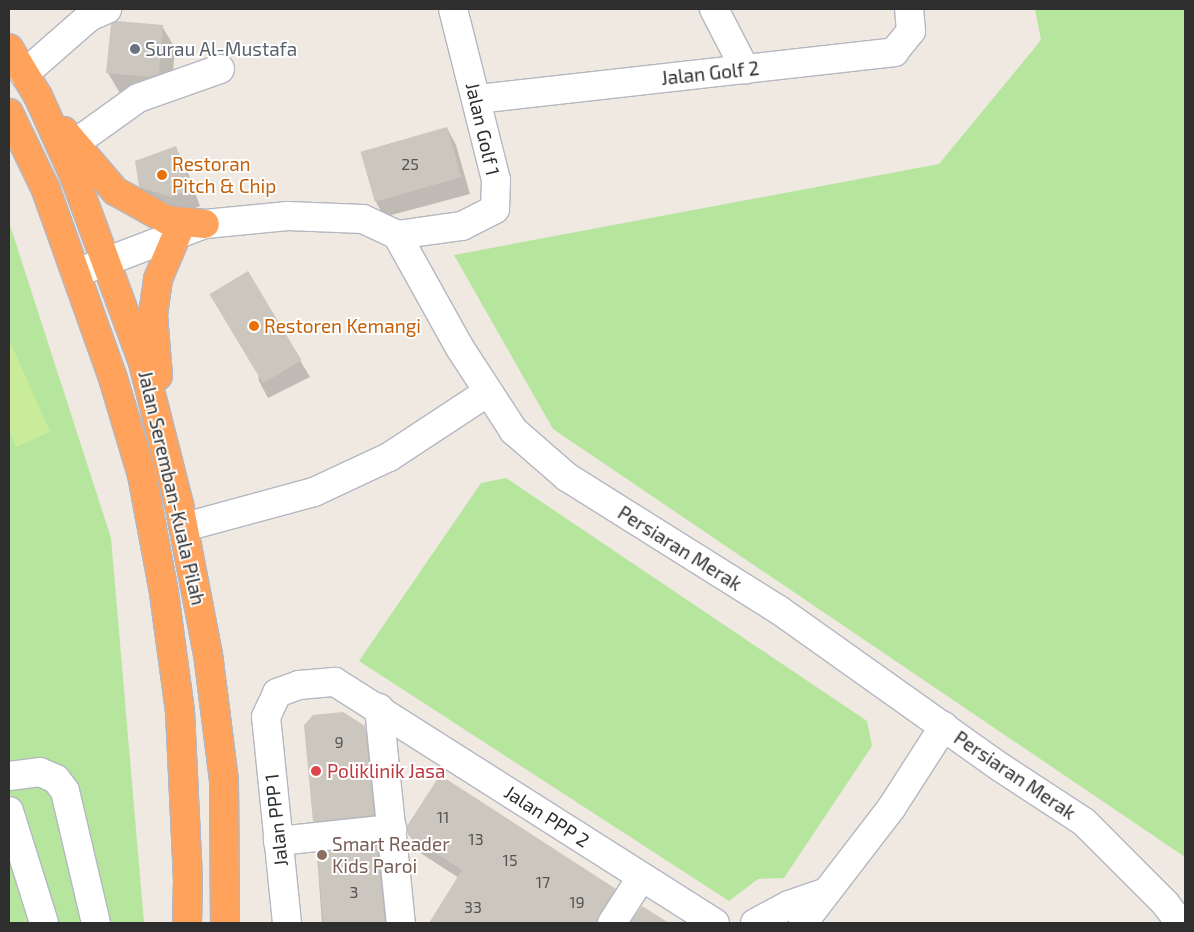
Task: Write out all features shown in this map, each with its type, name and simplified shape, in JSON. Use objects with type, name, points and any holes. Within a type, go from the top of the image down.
[{"type":"highway","name":"Jalan Seremban-Kuala Pilah","points":[[9,48],[31,85],[75,178],[143,363],[182,515],[208,654],[224,780],[226,923]]},
{"type":"highway","points":[[31,85],[74,144],[115,190],[167,220],[205,224]]},
{"type":"highway","name":"Jalan Seremban-Kuala Pilah","points":[[9,113],[46,190],[112,375],[142,475],[164,593],[180,711],[188,880],[187,923]]},
{"type":"highway","points":[[178,232],[158,279],[153,315],[160,391],[182,515]]},
{"type":"street","points":[[31,85],[89,17],[107,9]]},
{"type":"street","name":"Jalan Golf 1","points":[[397,235],[462,226],[495,209],[496,180],[477,99],[452,9]]},
{"type":"street","points":[[714,9],[745,69]]},
{"type":"street","name":"Jalan Golf 2","points":[[477,99],[894,52],[911,31],[909,9]]},
{"type":"street","points":[[74,144],[138,98],[220,69]]},
{"type":"street","points":[[76,273],[178,232],[205,224],[288,216],[363,220],[397,235]]},
{"type":"street","name":"Persiaran Merak","points":[[397,235],[460,348],[514,431],[567,477],[780,610],[1084,822],[1165,903],[1180,923]]},
{"type":"street","points":[[182,515],[314,492],[389,457],[488,392]]},
{"type":"street","name":"Jalan PPP 2","points":[[266,717],[277,693],[299,685],[335,682],[379,708],[714,923]]},
{"type":"street","points":[[379,708],[402,923]]},
{"type":"street","name":"Jalan PPP 1","points":[[266,717],[287,923]]},
{"type":"street","points":[[803,923],[892,807],[944,726]]},
{"type":"street","points":[[9,776],[40,772],[56,779],[66,792],[96,923]]},
{"type":"street","points":[[9,811],[44,923]]},
{"type":"street","points":[[278,841],[392,829]]},
{"type":"street","points":[[612,923],[642,878]]},
{"type":"street","points":[[755,923],[789,905],[826,892]]},
{"type":"green space","points":[[1035,9],[1185,9],[1185,857],[553,429],[454,255],[939,164],[1041,40]]},
{"type":"green space","points":[[9,222],[111,538],[144,923],[9,923]]},
{"type":"green space","points":[[9,339],[50,432],[16,447],[9,430]]},
{"type":"green space","points":[[506,478],[867,721],[872,746],[784,878],[758,879],[729,901],[359,661],[481,483]]},
{"type":"building","name":"Surau Al-Mustafa","points":[[117,21],[163,25],[159,74],[150,77],[106,73],[111,24]]},
{"type":"building","points":[[447,127],[461,177],[375,202],[360,152]]},
{"type":"building","name":"Restoran Pitch & Chip","points":[[176,146],[191,189],[171,197],[139,187],[135,161]]},
{"type":"building","name":"Restoren Kemangi","points":[[248,271],[302,360],[263,383],[209,294]]},
{"type":"building","points":[[343,712],[365,726],[374,815],[313,822],[304,725],[313,715]]},
{"type":"building","points":[[440,775],[616,889],[597,923],[429,923],[462,870],[408,835],[407,826]]},
{"type":"building","points":[[377,846],[385,923],[324,923],[316,852]]},
{"type":"building","points":[[642,906],[669,923],[630,923]]},
{"type":"place","name":"Surau Al-Mustafa","points":[[135,49]]},
{"type":"place","name":"Restoran Pitch & Chip","points":[[162,175]]},
{"type":"place","name":"Restoren Kemangi","points":[[254,326]]},
{"type":"place","name":"Poliklinik Jasa","points":[[316,771]]},
{"type":"place","name":"Smart Reader Kids Paroi","points":[[322,855]]}]
